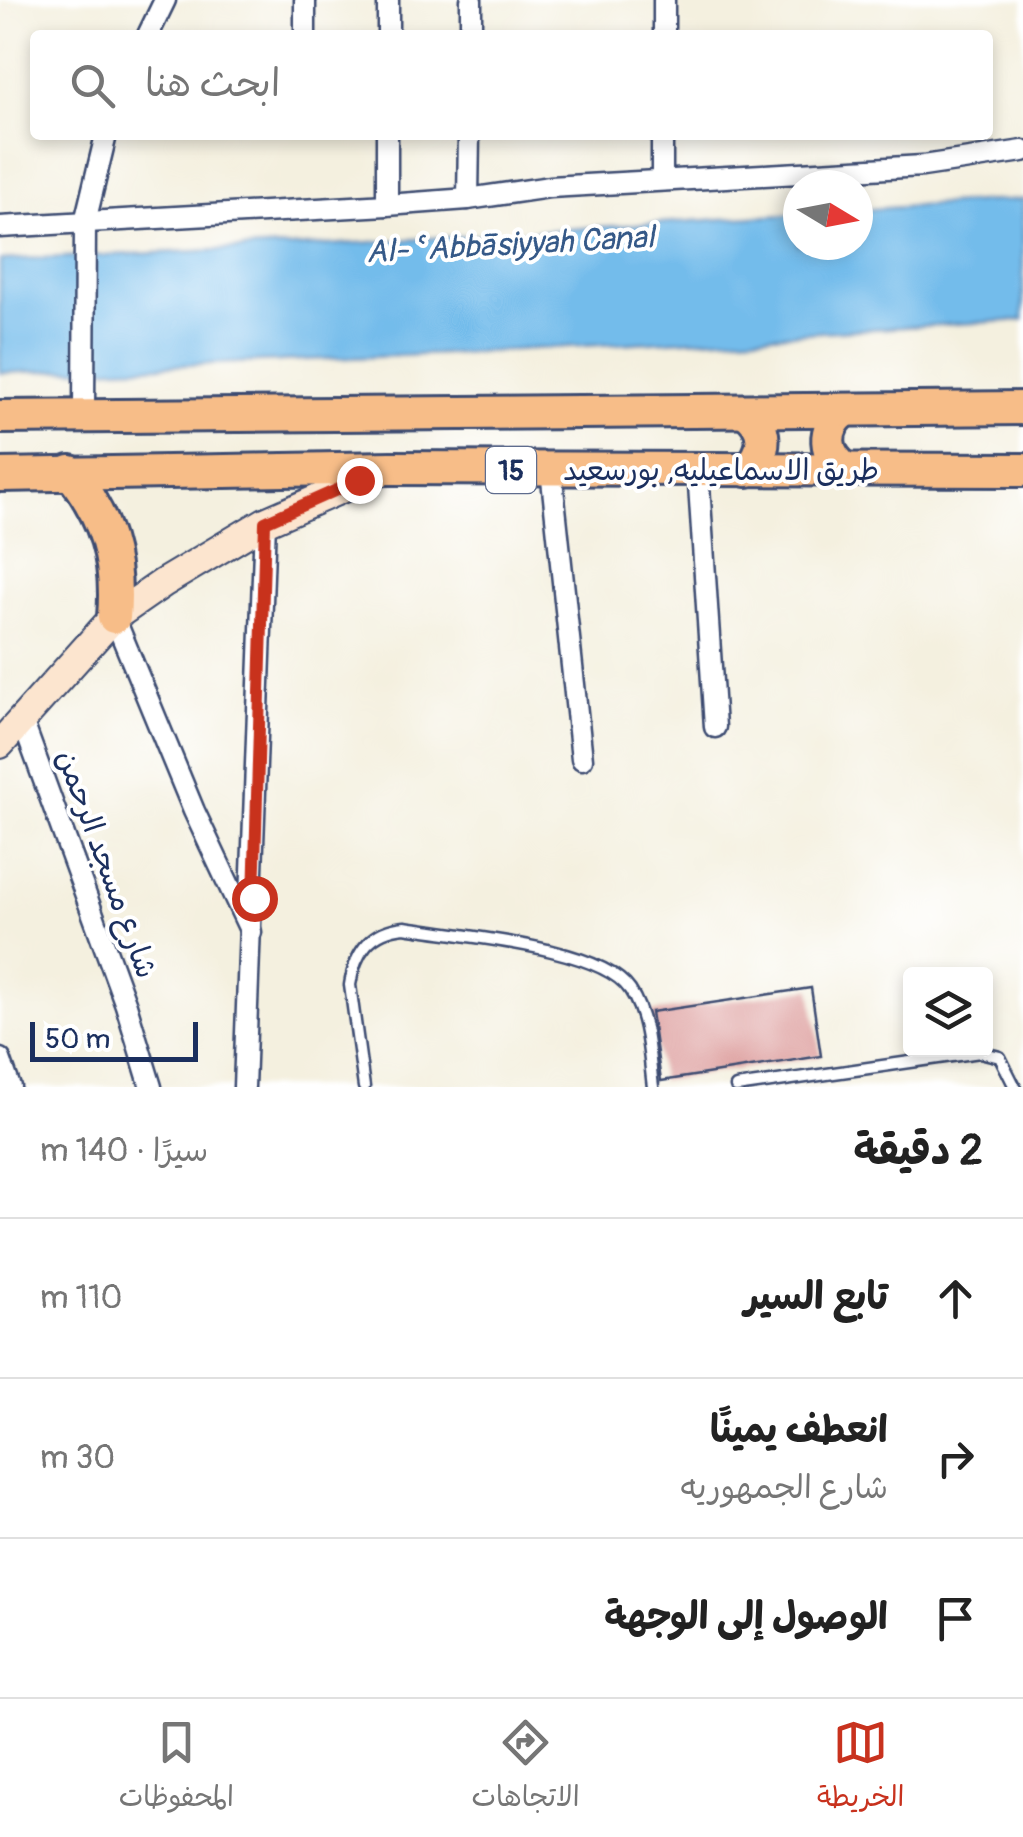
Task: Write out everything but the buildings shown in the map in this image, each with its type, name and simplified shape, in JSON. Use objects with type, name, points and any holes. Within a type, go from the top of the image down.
[{"type":"highway","name":"طريق الاسماعيليه, بورسعيد","points":[[0,417],[1023,408]]},
{"type":"highway","points":[[844,410],[830,426],[828,446],[838,464],[847,470]]},
{"type":"highway","points":[[745,411],[760,425],[763,434],[760,455],[747,470]]},
{"type":"highway","name":"طريق الاسماعيليه, بورسعيد","points":[[0,475],[391,468],[1023,470]]},
{"type":"highway","points":[[70,472],[90,496],[114,554],[114,617]]},
{"type":"main road","points":[[0,744],[114,617],[162,582],[265,522],[391,468]]},
{"type":"street","points":[[150,30],[165,0]]},
{"type":"street","points":[[305,0],[305,30]]},
{"type":"street","points":[[388,0],[388,30]]},
{"type":"street","points":[[470,30],[471,0]]},
{"type":"street","points":[[664,0],[664,30]]},
{"type":"street","points":[[84,414],[85,222],[105,140]]},
{"type":"street","points":[[387,205],[388,140]]},
{"type":"street","points":[[468,199],[469,140]]},
{"type":"street","points":[[662,140],[662,180]]},
{"type":"street","points":[[0,227],[468,199],[550,186],[923,166],[1023,151]]},
{"type":"street","points":[[551,470],[582,760]]},
{"type":"street","points":[[698,470],[716,727]]},
{"type":"street","points":[[244,1087],[265,522]]},
{"type":"street","points":[[114,617],[194,811],[252,935]]},
{"type":"street","name":"شارع مسجد الرحمن","points":[[22,720],[126,1005],[151,1087]]},
{"type":"street","points":[[0,1059],[10,1087]]},
{"type":"lane","points":[[364,1087],[350,985],[352,969],[358,954],[374,935],[405,927],[579,957],[618,975],[632,992],[642,1016],[654,1087]]},
{"type":"lane","points":[[736,1087],[980,1052],[1000,1057],[1015,1087]]},
{"type":"water","name":"Al-ʿAbbāsiyyah Canal","points":[[1023,199],[1023,320],[466,353],[0,373],[0,260],[312,246],[783,215],[783,260],[873,260],[873,209]]},
{"type":"route","points":[[254,898],[265,522],[359,480]]}]
